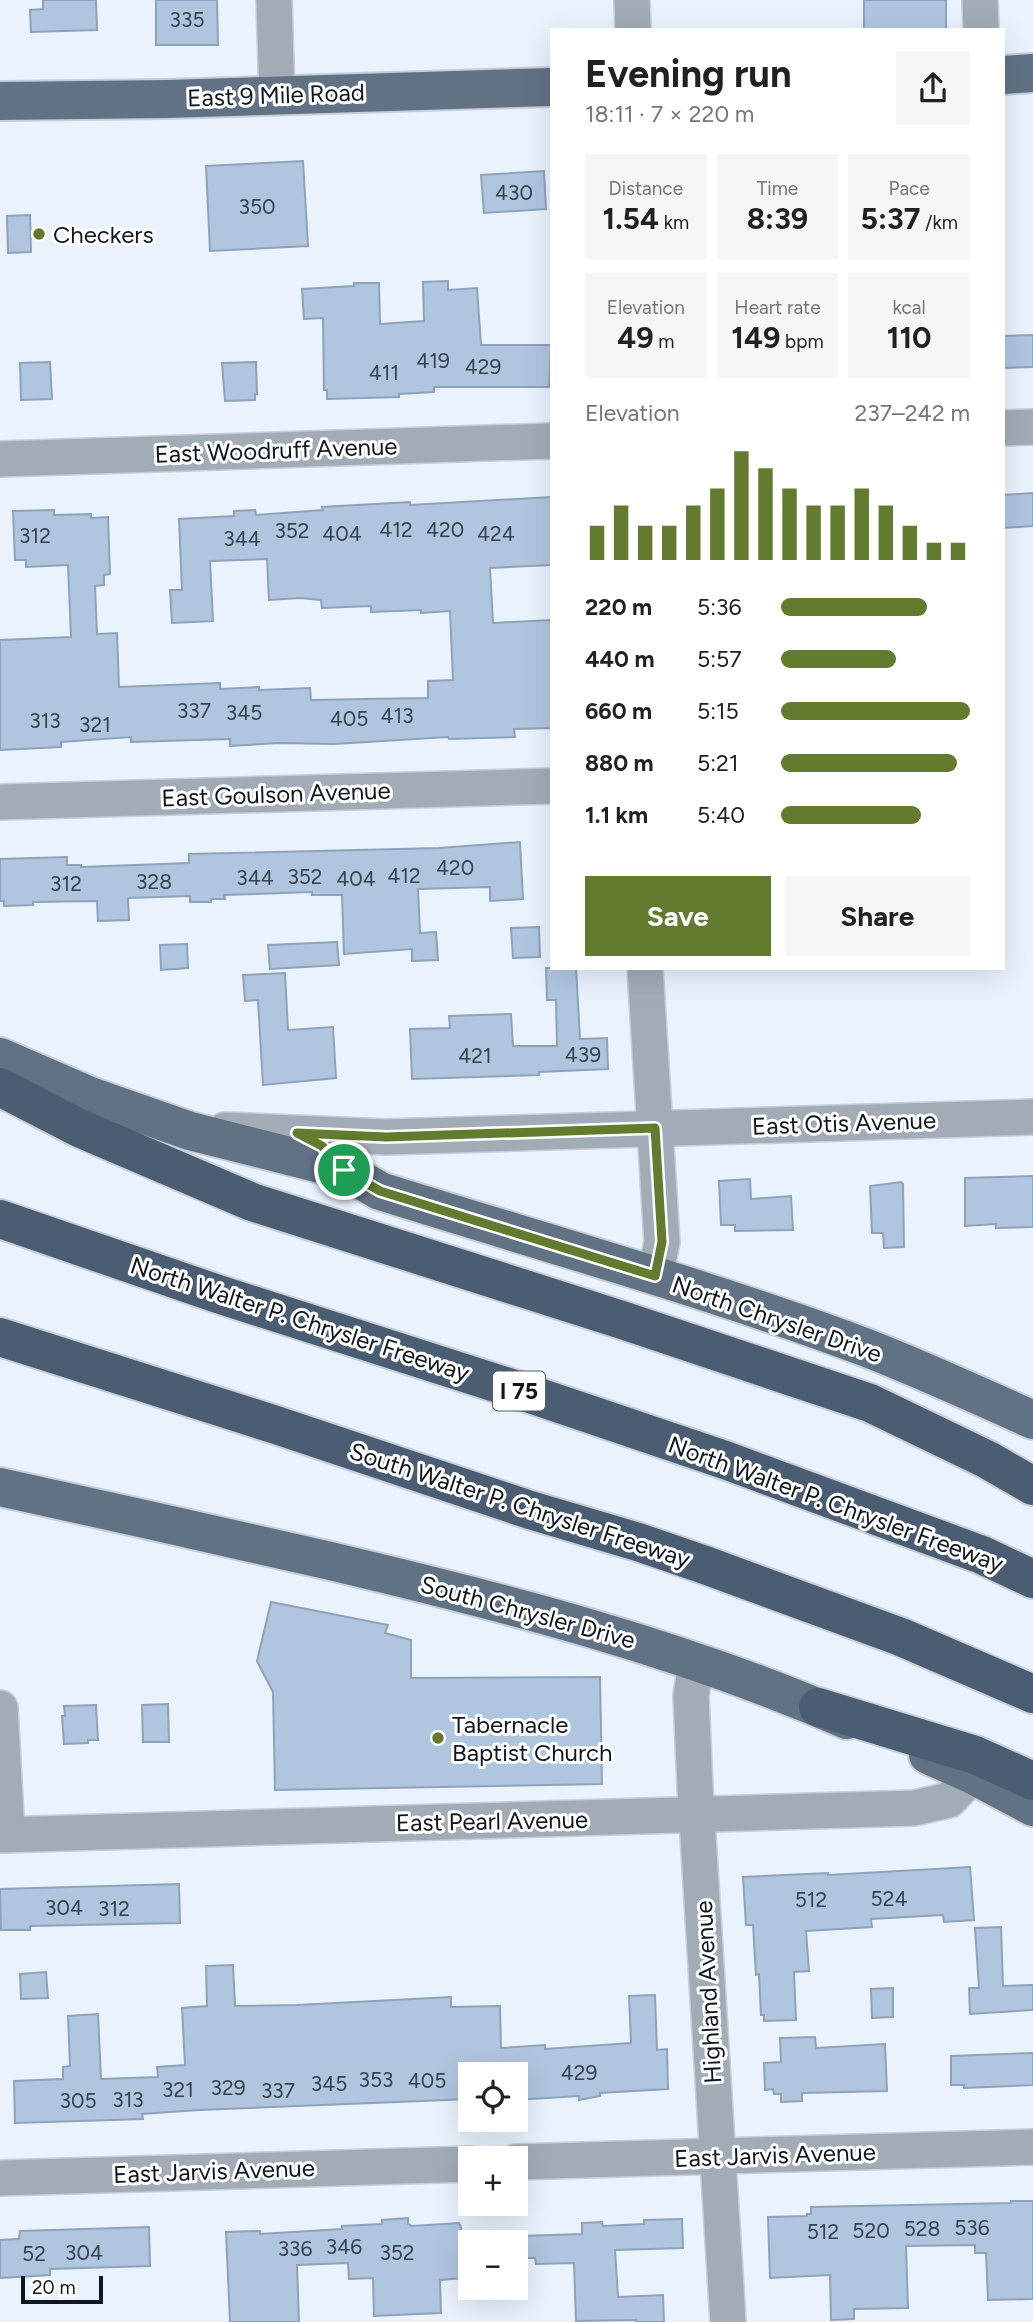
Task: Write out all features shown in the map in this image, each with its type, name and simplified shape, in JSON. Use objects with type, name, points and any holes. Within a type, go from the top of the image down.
[{"type":"highway","points":[[0,1087],[79,1128],[252,1202],[622,1320],[870,1403],[988,1460],[1033,1486]]},
{"type":"highway","name":"North Walter P. Chrysler Freeway","points":[[0,1219],[218,1294],[725,1460],[982,1556],[1033,1579]]},
{"type":"highway","name":"South Walter P. Chrysler Freeway","points":[[0,1337],[530,1510],[672,1553],[901,1637],[1033,1694]]},
{"type":"highway","points":[[818,1707],[975,1755],[1033,1781]]},
{"type":"main road","points":[[1005,75],[1033,74]]},
{"type":"main road","name":"East 9 Mile Road","points":[[0,101],[154,100],[550,87]]},
{"type":"main road","name":"North Chrysler Drive","points":[[0,1057],[90,1096],[190,1131],[344,1170],[380,1191],[655,1276],[868,1348],[1033,1420]]},
{"type":"main road","name":"South Chrysler Drive","points":[[0,1487],[467,1593],[615,1634],[818,1707],[973,1775],[1033,1807]]},
{"type":"street","points":[[274,0],[277,95]]},
{"type":"street","points":[[632,0],[633,28]]},
{"type":"street","points":[[980,0],[981,28]]},
{"type":"street","points":[[1005,428],[1033,427]]},
{"type":"street","name":"East Woodruff Avenue","points":[[0,459],[550,441]]},
{"type":"street","name":"East Goulson Avenue","points":[[0,802],[550,786]]},
{"type":"street","points":[[645,970],[662,1242],[655,1276]]},
{"type":"street","name":"East Otis Avenue","points":[[170,1124],[196,1129],[386,1137],[1033,1117]]},
{"type":"street","points":[[380,1191],[363,1179],[358,1170],[360,1159],[367,1150],[386,1147],[628,1140],[655,1128]]},
{"type":"street","points":[[297,1133],[322,1146],[344,1170]]},
{"type":"street","name":"Highland Avenue","points":[[696,1661],[691,1696],[728,2322]]},
{"type":"street","points":[[0,1708],[4,1835]]},
{"type":"street","name":"East Pearl Avenue","points":[[4,1835],[914,1808],[950,1800],[973,1775]]},
{"type":"street","name":"East Jarvis Avenue","points":[[528,2162],[1033,2147]]},
{"type":"street","name":"East Jarvis Avenue","points":[[0,2178],[458,2164]]},
{"type":"building","points":[[43,0],[96,0],[97,30],[31,32],[30,10],[43,9]]},
{"type":"building","points":[[156,0],[217,0],[218,45],[156,45]]},
{"type":"building","points":[[864,0],[946,0],[946,28],[864,28]]},
{"type":"building","points":[[303,161],[308,246],[210,251],[206,166]]},
{"type":"building","points":[[544,171],[546,209],[484,213],[481,175]]},
{"type":"building","points":[[30,215],[31,252],[8,253],[7,216]]},
{"type":"building","points":[[448,281],[448,290],[477,288],[481,345],[550,345],[549,387],[434,387],[434,392],[399,394],[399,397],[327,399],[327,390],[324,390],[323,318],[304,319],[302,289],[379,283],[380,324],[424,321],[423,282]]},
{"type":"building","points":[[1033,335],[1033,367],[1005,368],[1005,336]]},
{"type":"building","points":[[50,362],[52,399],[21,400],[20,363]]},
{"type":"building","points":[[256,362],[255,400],[225,401],[222,363]]},
{"type":"building","points":[[1033,493],[1033,526],[1005,528],[1005,495]]},
{"type":"building","points":[[550,497],[550,565],[490,568],[493,623],[550,620],[550,728],[514,729],[515,737],[448,737],[334,744],[230,746],[230,739],[131,742],[131,737],[61,742],[61,747],[0,750],[0,640],[71,637],[68,565],[26,567],[26,560],[15,560],[13,511],[54,510],[54,515],[91,514],[91,518],[108,517],[110,574],[104,575],[104,585],[95,586],[97,634],[117,633],[119,687],[220,683],[220,689],[310,688],[311,700],[428,698],[428,681],[453,680],[450,611],[371,612],[371,606],[322,608],[321,600],[269,600],[267,559],[210,561],[213,621],[172,623],[170,590],[182,590],[179,519],[234,516],[234,511],[255,510],[256,515],[323,510],[322,507],[410,502],[410,505]]},
{"type":"building","points":[[520,842],[523,899],[490,901],[490,887],[418,889],[420,933],[436,932],[438,960],[412,961],[412,949],[344,954],[342,895],[312,895],[312,892],[224,895],[225,899],[211,899],[211,902],[190,902],[190,896],[128,898],[129,920],[98,921],[97,901],[33,902],[33,905],[4,906],[4,901],[0,901],[0,859],[67,857],[67,865],[81,867],[189,863],[189,854],[439,848]]},
{"type":"building","points":[[539,927],[540,957],[513,958],[511,928]]},
{"type":"building","points":[[337,942],[339,965],[270,969],[268,945]]},
{"type":"building","points":[[187,944],[188,968],[161,970],[160,945]]},
{"type":"building","points":[[546,968],[576,970],[580,1039],[607,1038],[608,1069],[539,1072],[539,1075],[412,1079],[410,1029],[450,1028],[449,1016],[511,1014],[513,1046],[557,1046],[556,1000],[547,1000]]},
{"type":"building","points":[[285,973],[288,1030],[333,1027],[336,1078],[263,1085],[258,1000],[245,1001],[243,975]]},
{"type":"building","points":[[1033,1176],[1033,1227],[996,1228],[996,1224],[965,1226],[965,1178]]},
{"type":"building","points":[[750,1179],[751,1199],[791,1196],[793,1230],[735,1231],[735,1225],[721,1225],[719,1181]]},
{"type":"building","points":[[901,1182],[904,1247],[884,1248],[883,1233],[872,1233],[870,1186]]},
{"type":"building","name":"Tabernacle Baptist Church","points":[[271,1602],[388,1625],[385,1633],[411,1640],[411,1678],[600,1677],[602,1784],[275,1790],[273,1692],[257,1661]]},
{"type":"building","points":[[168,1704],[169,1742],[143,1742],[142,1705]]},
{"type":"building","points":[[96,1705],[98,1740],[64,1744],[64,1706]]},
{"type":"building","points":[[970,1867],[974,1920],[944,1922],[943,1915],[871,1919],[872,1927],[806,1931],[809,1971],[794,1972],[796,2020],[764,2021],[764,2015],[761,2015],[759,1974],[756,1975],[753,1925],[746,1925],[743,1877]]},
{"type":"building","points":[[179,1884],[180,1923],[30,1926],[30,1930],[1,1930],[0,1889]]},
{"type":"building","points":[[1001,1927],[1003,1986],[1033,1985],[1033,2010],[970,2014],[969,1988],[979,1988],[975,1928]]},
{"type":"building","points":[[233,1965],[235,2006],[451,1997],[451,2007],[500,2006],[501,2048],[545,2045],[545,2049],[631,2043],[629,1996],[655,1995],[657,2050],[667,2049],[668,2089],[600,2093],[600,2096],[579,2100],[579,2096],[528,2099],[528,2062],[458,2062],[458,2100],[199,2110],[142,2114],[143,2119],[15,2123],[14,2081],[63,2079],[63,2067],[70,2066],[68,2016],[98,2014],[101,2079],[158,2077],[157,2067],[185,2065],[182,2008],[207,2006],[206,1966]]},
{"type":"building","points":[[46,1972],[48,1998],[21,1999],[20,1974]]},
{"type":"building","points":[[893,1988],[893,2017],[872,2018],[871,1989]]},
{"type":"building","points":[[815,2037],[816,2048],[885,2044],[887,2091],[802,2093],[802,2101],[781,2102],[781,2094],[774,2094],[773,2089],[765,2090],[764,2063],[781,2062],[780,2038]]},
{"type":"building","points":[[1033,2053],[1033,2085],[964,2088],[964,2085],[951,2085],[951,2056]]},
{"type":"building","points":[[1033,2201],[1033,2299],[988,2300],[986,2253],[975,2253],[975,2245],[906,2246],[908,2308],[854,2309],[854,2319],[831,2320],[830,2275],[770,2278],[768,2217],[807,2216],[811,2214],[811,2207]]},
{"type":"building","points":[[408,2218],[408,2224],[412,2226],[459,2223],[461,2230],[458,2230],[458,2278],[440,2280],[441,2313],[374,2316],[373,2278],[349,2279],[348,2263],[297,2265],[299,2322],[230,2322],[226,2232],[260,2231],[260,2234],[342,2229],[342,2226],[382,2224],[382,2220]]},
{"type":"building","points":[[682,2219],[683,2248],[615,2250],[618,2297],[663,2295],[664,2322],[576,2321],[574,2263],[536,2264],[535,2258],[528,2258],[528,2236],[582,2234],[582,2223],[602,2222],[603,2226],[644,2224],[644,2220]]},
{"type":"building","points":[[149,2227],[150,2266],[50,2269],[50,2275],[0,2278],[0,2240],[19,2239],[20,2231]]},
{"type":"place","name":"Checkers","points":[[39,234]]},
{"type":"place","name":"Tabernacle Baptist Church","points":[[438,1738]]},
{"type":"route","points":[[655,1128],[662,1242],[655,1276],[380,1191],[344,1170],[322,1146],[297,1133],[386,1137],[655,1128]]}]
